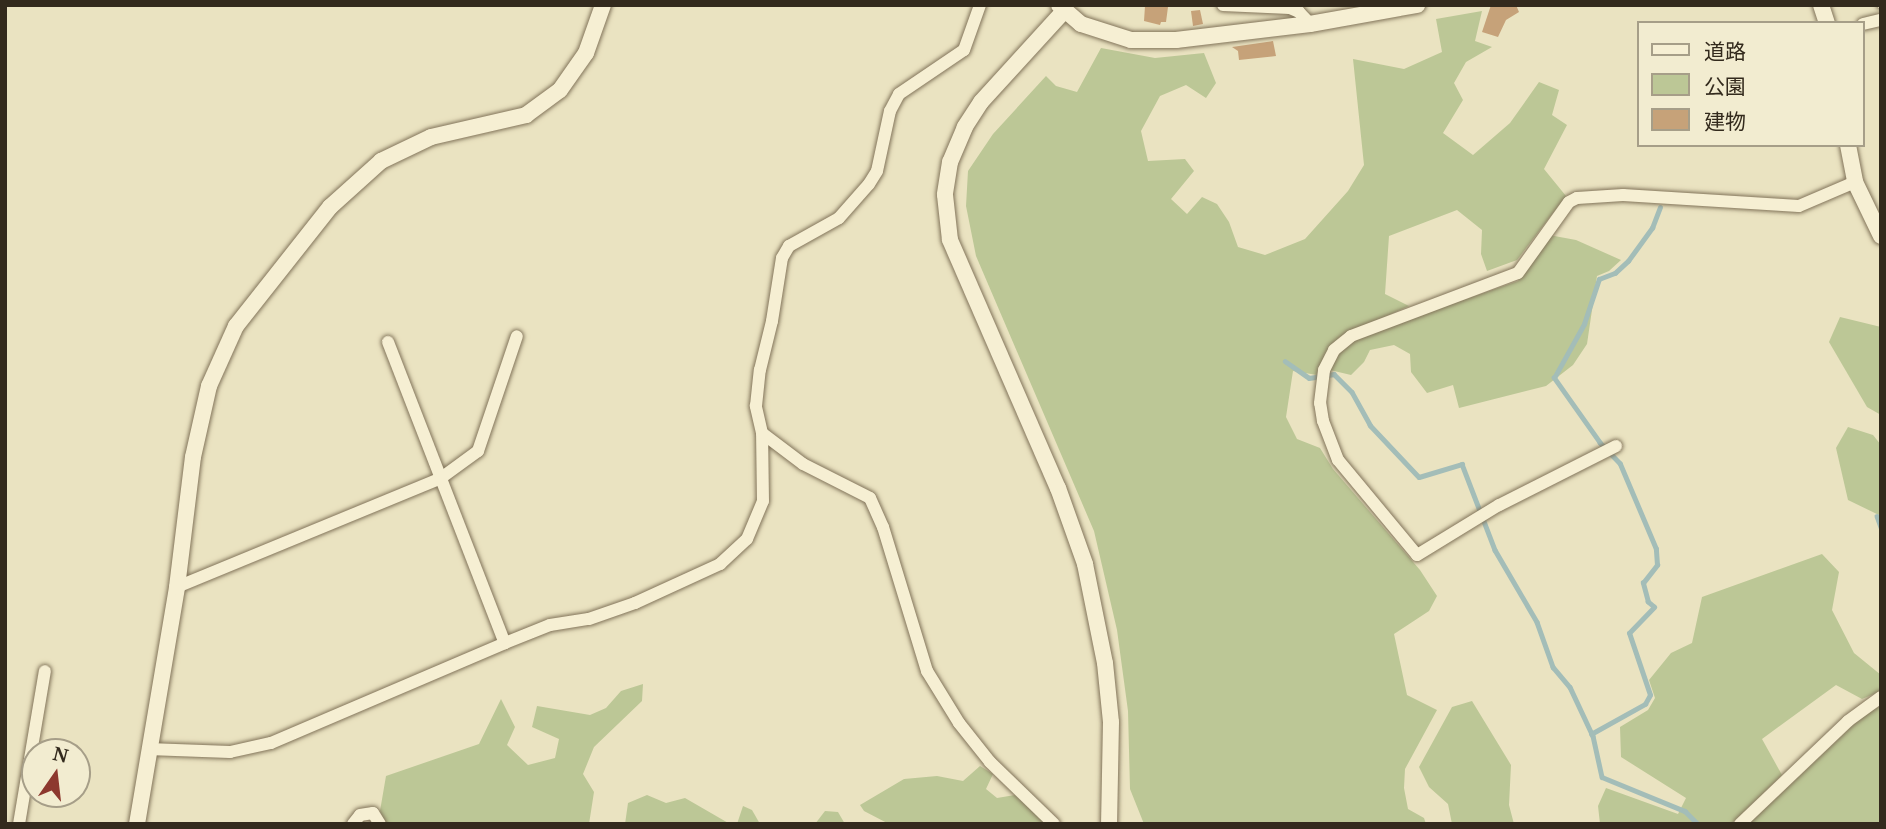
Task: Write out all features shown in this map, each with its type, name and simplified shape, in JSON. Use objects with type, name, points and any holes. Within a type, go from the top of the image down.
[{"type":"street","points":[[137,824],[177,587],[194,457],[209,386],[236,326],[330,207],[381,161],[431,138],[526,115],[560,90],[586,53],[603,5]]},
{"type":"street","points":[[148,749],[230,752],[271,743],[505,643],[551,625],[589,620],[720,564],[747,539],[763,501],[762,433],[756,406],[760,370],[772,321],[782,258],[789,246],[839,218],[863,192],[877,171],[890,111],[899,94],[964,50],[980,5]]},
{"type":"street","points":[[1223,5],[1290,8],[1299,12],[1310,24]]},
{"type":"street","points":[[1109,824],[1111,722],[1105,663],[1085,564],[1058,488],[950,240],[945,195],[950,162],[965,127],[982,103],[1062,8],[1081,24],[1102,34],[1130,40],[1176,40],[1310,24],[1418,5]]},
{"type":"street","points":[[1847,147],[1855,182],[1881,236]]},
{"type":"street","points":[[1611,448],[1493,509],[1417,555],[1338,460],[1323,421],[1320,391],[1324,370],[1334,349],[1351,336],[1518,273],[1569,202],[1577,198],[1604,195],[1800,206],[1855,182]]},
{"type":"street","points":[[177,587],[441,478],[478,450],[517,335]]},
{"type":"street","points":[[388,342],[505,643]]},
{"type":"street","points":[[762,433],[803,464],[870,498],[883,527],[927,671],[959,723],[990,762],[1054,824]]},
{"type":"street","points":[[19,824],[45,671]]},
{"type":"street","points":[[1740,824],[1848,721],[1881,697]]},
{"type":"street","points":[[353,824],[360,815],[373,813],[380,824]]},
{"type":"green space","points":[[1482,11],[1475,41],[1492,47],[1466,62],[1454,83],[1463,100],[1443,133],[1473,155],[1510,123],[1539,82],[1559,90],[1552,115],[1567,125],[1544,169],[1566,196],[1517,260],[1487,271],[1481,254],[1482,230],[1457,210],[1389,236],[1385,294],[1409,306],[1340,337],[1325,354],[1317,375],[1293,371],[1286,417],[1297,439],[1320,448],[1333,469],[1420,570],[1437,596],[1429,611],[1394,634],[1407,695],[1437,710],[1405,769],[1404,788],[1408,809],[1424,818],[1426,824],[1144,824],[1130,789],[1128,711],[1117,630],[1094,531],[976,256],[966,206],[968,171],[993,134],[1046,76],[1056,86],[1077,92],[1101,48],[1155,58],[1204,53],[1216,83],[1206,98],[1186,85],[1160,96],[1141,131],[1148,161],[1185,159],[1194,171],[1171,199],[1187,214],[1202,197],[1217,204],[1229,222],[1238,247],[1265,255],[1305,239],[1348,191],[1364,165],[1353,59],[1404,69],[1442,52],[1436,19]]},
{"type":"green space","points":[[1549,235],[1576,240],[1621,260],[1609,271],[1597,276],[1587,344],[1573,365],[1546,386],[1459,408],[1453,385],[1427,393],[1411,372],[1410,354],[1394,345],[1370,350],[1364,362],[1351,375],[1330,370],[1338,351],[1357,337],[1518,281]]},
{"type":"green space","points":[[1840,317],[1881,327],[1881,415],[1867,407],[1829,342]]},
{"type":"green space","points":[[1848,427],[1873,435],[1881,445],[1881,516],[1848,500],[1836,448]]},
{"type":"green space","points":[[1822,554],[1839,572],[1832,610],[1854,653],[1881,675],[1881,691],[1862,699],[1836,685],[1762,739],[1782,775],[1731,824],[1600,824],[1598,806],[1606,788],[1678,814],[1686,798],[1621,757],[1620,727],[1648,710],[1655,698],[1649,680],[1671,653],[1692,643],[1702,597]]},
{"type":"green space","points":[[643,684],[642,701],[594,747],[583,774],[594,792],[589,824],[385,824],[380,811],[386,776],[479,744],[501,699],[515,727],[507,745],[528,765],[555,758],[559,739],[532,727],[537,706],[590,715],[606,708],[621,691]]},
{"type":"green space","points":[[1472,701],[1511,765],[1509,805],[1514,824],[1452,824],[1448,804],[1429,787],[1419,767],[1452,707]]},
{"type":"green space","points":[[1881,706],[1881,824],[1749,824],[1866,713]]},
{"type":"green space","points":[[980,766],[993,774],[986,789],[997,798],[1015,795],[1047,824],[889,824],[864,811],[860,805],[904,779],[937,776],[963,781]]},
{"type":"green space","points":[[647,795],[666,803],[685,798],[730,824],[625,824],[628,803]]},
{"type":"green space","points":[[743,806],[752,810],[760,824],[737,824]]},
{"type":"green space","points":[[825,811],[838,812],[845,824],[815,824]]},
{"type":"building","points":[[1491,5],[1516,5],[1519,12],[1506,20],[1498,37],[1482,32]]},
{"type":"building","points":[[1145,6],[1168,7],[1166,22],[1161,22],[1160,25],[1144,21]]},
{"type":"building","points":[[1200,10],[1203,24],[1193,26],[1191,11]]},
{"type":"building","points":[[1273,41],[1276,56],[1239,60],[1238,51],[1232,47]]},
{"type":"waterway","points":[[1591,734],[1645,704],[1650,695],[1629,633],[1654,607],[1648,602],[1643,583],[1657,565],[1656,549],[1620,464],[1600,443],[1554,378],[1584,324],[1599,279],[1615,273],[1628,261],[1652,228],[1660,207]]},
{"type":"waterway","points":[[1285,361],[1309,378],[1334,374],[1352,392],[1370,425],[1419,477],[1462,464],[1495,550],[1537,622],[1553,667],[1570,687],[1593,736],[1602,777],[1685,811],[1698,824]]},
{"type":"waterway","points":[[1877,516],[1881,527]]}]
